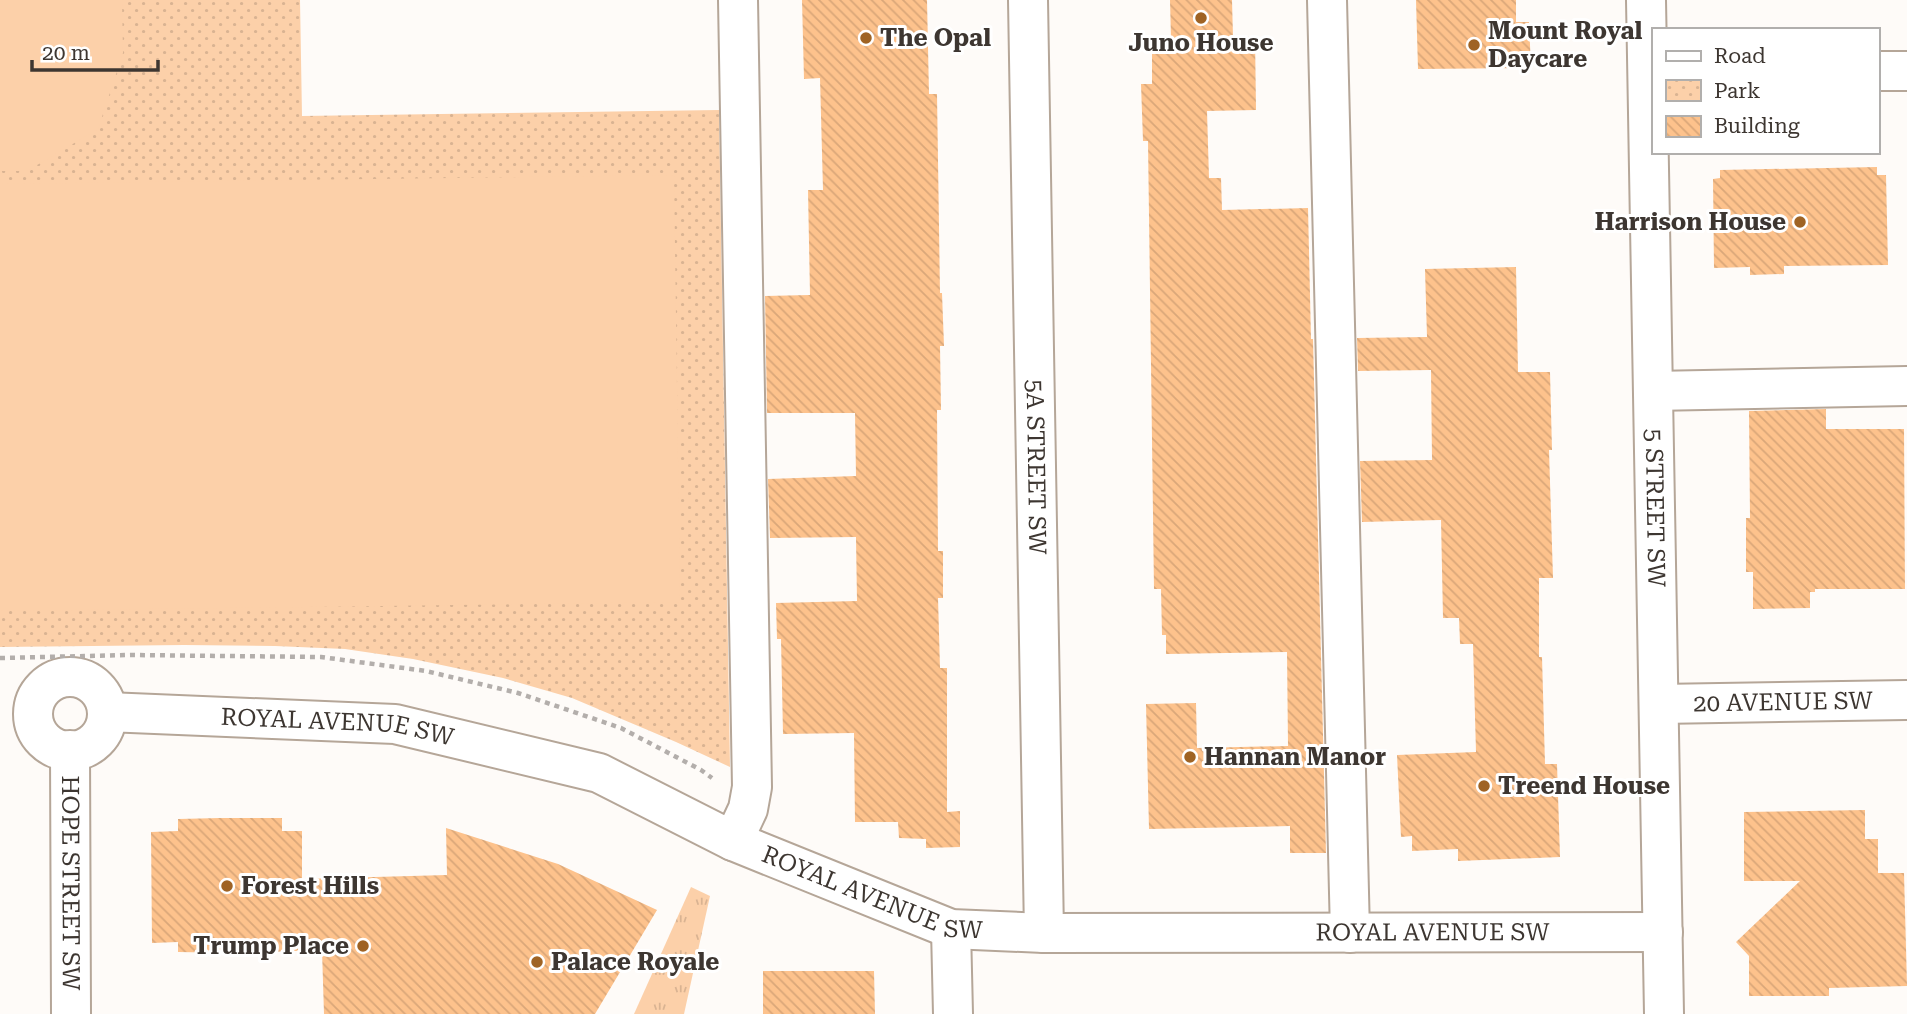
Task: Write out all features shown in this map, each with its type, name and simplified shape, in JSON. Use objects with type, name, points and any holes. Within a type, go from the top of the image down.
[{"type":"street","points":[[733,841],[748,809],[752,787],[738,0]]},
{"type":"street","name":"5A STREET SW","points":[[1028,0],[1044,933]]},
{"type":"street","points":[[1326,0],[1350,933]]},
{"type":"street","name":"5 STREET SW","points":[[1647,0],[1651,76],[1653,391],[1664,1014]]},
{"type":"street","points":[[1879,71],[1907,71]]},
{"type":"street","points":[[1653,391],[1907,386]]},
{"type":"street","points":[[72,677],[86,680],[97,688],[107,712],[104,727],[97,739],[85,747],[70,750],[54,747],[16,711],[37,696],[50,682],[58,678],[72,677]]},
{"type":"street","name":"20 AVENUE SW","points":[[1659,704],[1907,700]]},
{"type":"street","name":"ROYAL AVENUE SW","points":[[107,712],[395,724],[599,774],[733,841],[951,929],[1044,933],[1663,932]]},
{"type":"street","name":"HOPE STREET SW","points":[[70,750],[71,1014]]},
{"type":"street","points":[[951,929],[953,1014]]},
{"type":"green space","points":[[0,0],[300,0],[302,116],[719,110],[730,767],[572,698],[503,678],[413,659],[345,649],[275,646],[0,647]]},
{"type":"green space","points":[[0,0],[122,0],[123,53],[98,129],[27,171],[0,171]]},
{"type":"green space","points":[[674,175],[680,602],[0,611],[0,184]]},
{"type":"green space","points":[[691,887],[710,896],[684,1014],[634,1014]]},
{"type":"building","points":[[802,0],[927,0],[929,94],[937,94],[940,293],[944,346],[940,346],[941,410],[937,410],[938,551],[943,551],[943,598],[938,598],[940,668],[947,668],[947,812],[960,811],[960,847],[926,848],[926,839],[899,838],[898,822],[855,822],[854,733],[783,734],[781,639],[777,639],[776,603],[857,601],[856,537],[770,538],[768,479],[856,476],[855,413],[767,413],[765,296],[810,295],[808,190],[823,190],[820,78],[804,79]]},
{"type":"building","points":[[1170,0],[1232,0],[1233,37],[1255,36],[1256,110],[1207,111],[1209,178],[1221,178],[1222,210],[1308,208],[1326,853],[1290,853],[1290,826],[1149,829],[1146,704],[1196,703],[1197,748],[1288,746],[1287,652],[1166,654],[1166,635],[1162,635],[1161,589],[1154,589],[1148,141],[1143,141],[1141,84],[1152,84],[1152,40],[1171,39]]},
{"type":"building","name":"Mount Royal Daycare","points":[[1416,0],[1516,0],[1516,22],[1529,22],[1531,68],[1418,69]]},
{"type":"building","name":"Harrison House","points":[[1877,167],[1877,175],[1886,175],[1888,265],[1784,266],[1784,274],[1750,275],[1750,267],[1714,268],[1713,179],[1720,178],[1720,170]]},
{"type":"building","points":[[1516,267],[1518,372],[1550,372],[1552,450],[1549,450],[1553,578],[1539,578],[1539,657],[1542,657],[1545,764],[1557,764],[1560,857],[1458,861],[1458,849],[1412,851],[1412,836],[1401,837],[1397,755],[1476,752],[1473,644],[1460,644],[1459,618],[1443,618],[1441,520],[1362,522],[1360,461],[1432,460],[1431,370],[1358,371],[1357,338],[1427,337],[1425,269]]},
{"type":"building","points":[[1826,409],[1826,429],[1904,429],[1905,589],[1815,589],[1815,592],[1810,592],[1810,608],[1753,609],[1753,572],[1746,572],[1746,518],[1750,518],[1749,411]]},
{"type":"building","points":[[1865,810],[1865,839],[1878,839],[1878,873],[1904,873],[1907,986],[1829,988],[1829,996],[1749,996],[1749,956],[1736,942],[1800,881],[1744,881],[1744,812]]},
{"type":"building","points":[[282,818],[282,831],[302,831],[302,879],[447,875],[446,828],[558,864],[657,910],[595,1014],[324,1014],[322,950],[178,952],[178,942],[152,943],[151,832],[178,831],[178,819]]},
{"type":"building","points":[[763,971],[874,971],[875,1014],[763,1014]]},
{"type":"place","name":"Juno House","points":[[1201,18]]},
{"type":"place","name":"The Opal","points":[[866,38]]},
{"type":"place","name":"Mount Royal Daycare","points":[[1474,45]]},
{"type":"place","name":"Harrison House","points":[[1800,222]]},
{"type":"place","name":"Hannan Manor","points":[[1190,757]]},
{"type":"place","name":"Treend House","points":[[1484,786]]},
{"type":"place","name":"Forest Hills","points":[[227,886]]},
{"type":"place","name":"Trump Place","points":[[363,946]]},
{"type":"place","name":"Palace Royale","points":[[537,962]]}]
